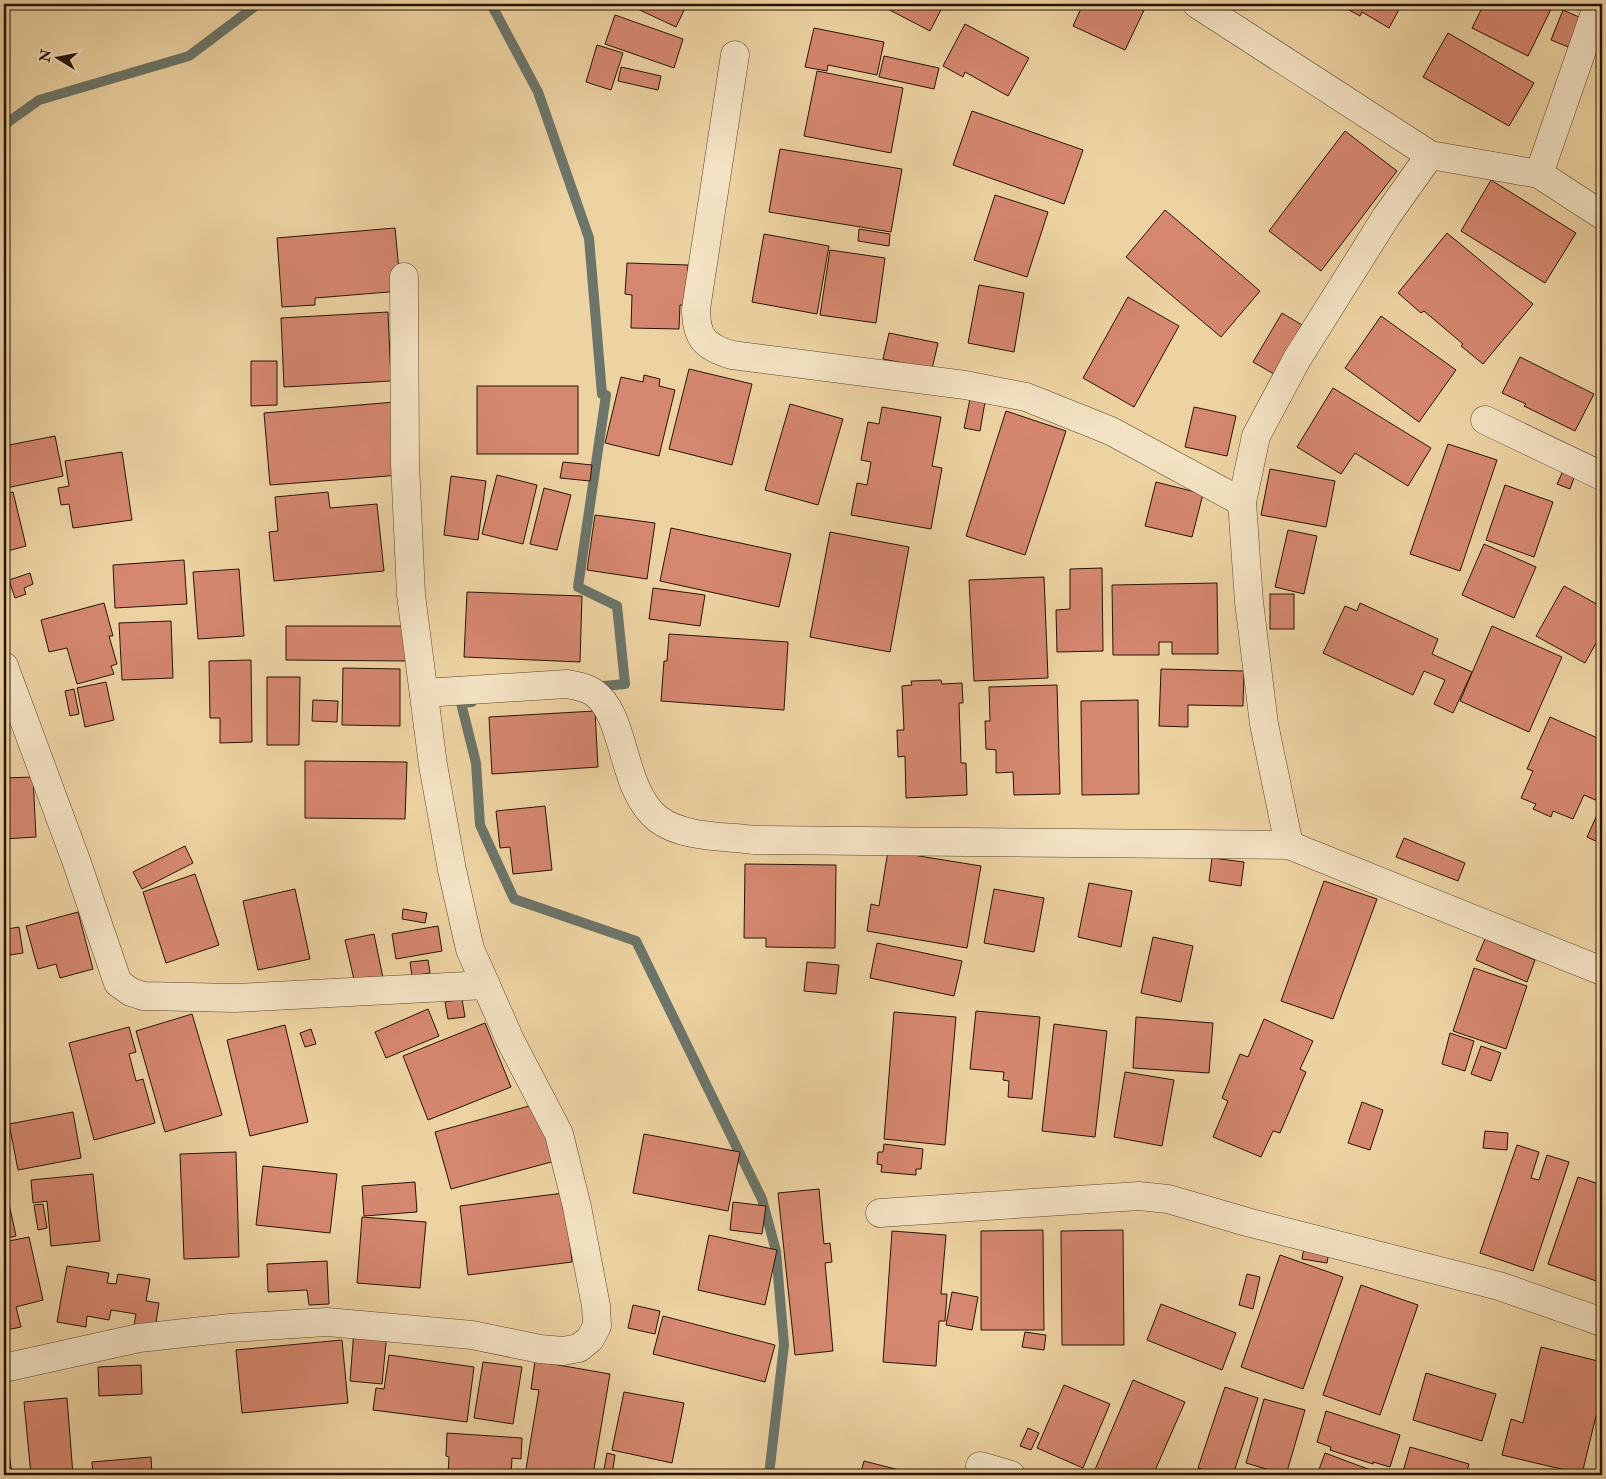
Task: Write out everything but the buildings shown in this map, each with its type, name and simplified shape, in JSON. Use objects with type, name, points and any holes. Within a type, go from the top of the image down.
[{"type":"street","points":[[1197,4],[1430,155],[1539,174],[1602,216]]},
{"type":"street","points":[[1539,174],[1598,4]]},
{"type":"street","points":[[735,55],[696,309],[696,325],[703,340],[714,350],[732,355],[965,385],[1026,397],[1111,431],[1242,502]]},
{"type":"street","points":[[1290,844],[1264,724],[1249,602],[1242,502],[1256,436],[1297,359],[1386,217],[1430,155]]},
{"type":"street","points":[[4,1368],[139,1338],[230,1328],[327,1322],[472,1335],[540,1349],[563,1351],[579,1348],[590,1339],[597,1326],[596,1306],[577,1207],[560,1134],[510,1040],[470,949],[452,870],[433,766],[410,576],[406,463],[404,277]]},
{"type":"street","points":[[1485,420],[1602,476]]},
{"type":"street","points":[[4,666],[77,863],[107,957],[118,983],[131,992],[144,996],[235,998],[486,985]]},
{"type":"street","points":[[424,693],[567,684],[581,686],[594,692],[604,704],[618,734],[630,774],[643,804],[659,820],[681,831],[754,840],[1290,844],[1602,970]]},
{"type":"street","points":[[880,1213],[1139,1196],[1168,1198],[1247,1222],[1499,1286],[1602,1322]]},
{"type":"street","points":[[980,1466],[1011,1475]]},
{"type":"waterway","points":[[4,125],[39,100],[189,56],[258,4]]},
{"type":"waterway","points":[[491,4],[538,92],[589,238],[602,394],[606,395],[578,587],[617,606],[625,684],[593,687]]},
{"type":"waterway","points":[[472,702],[461,703],[476,763],[480,825],[514,899],[636,941],[762,1199],[776,1251],[784,1345],[769,1475]]}]
